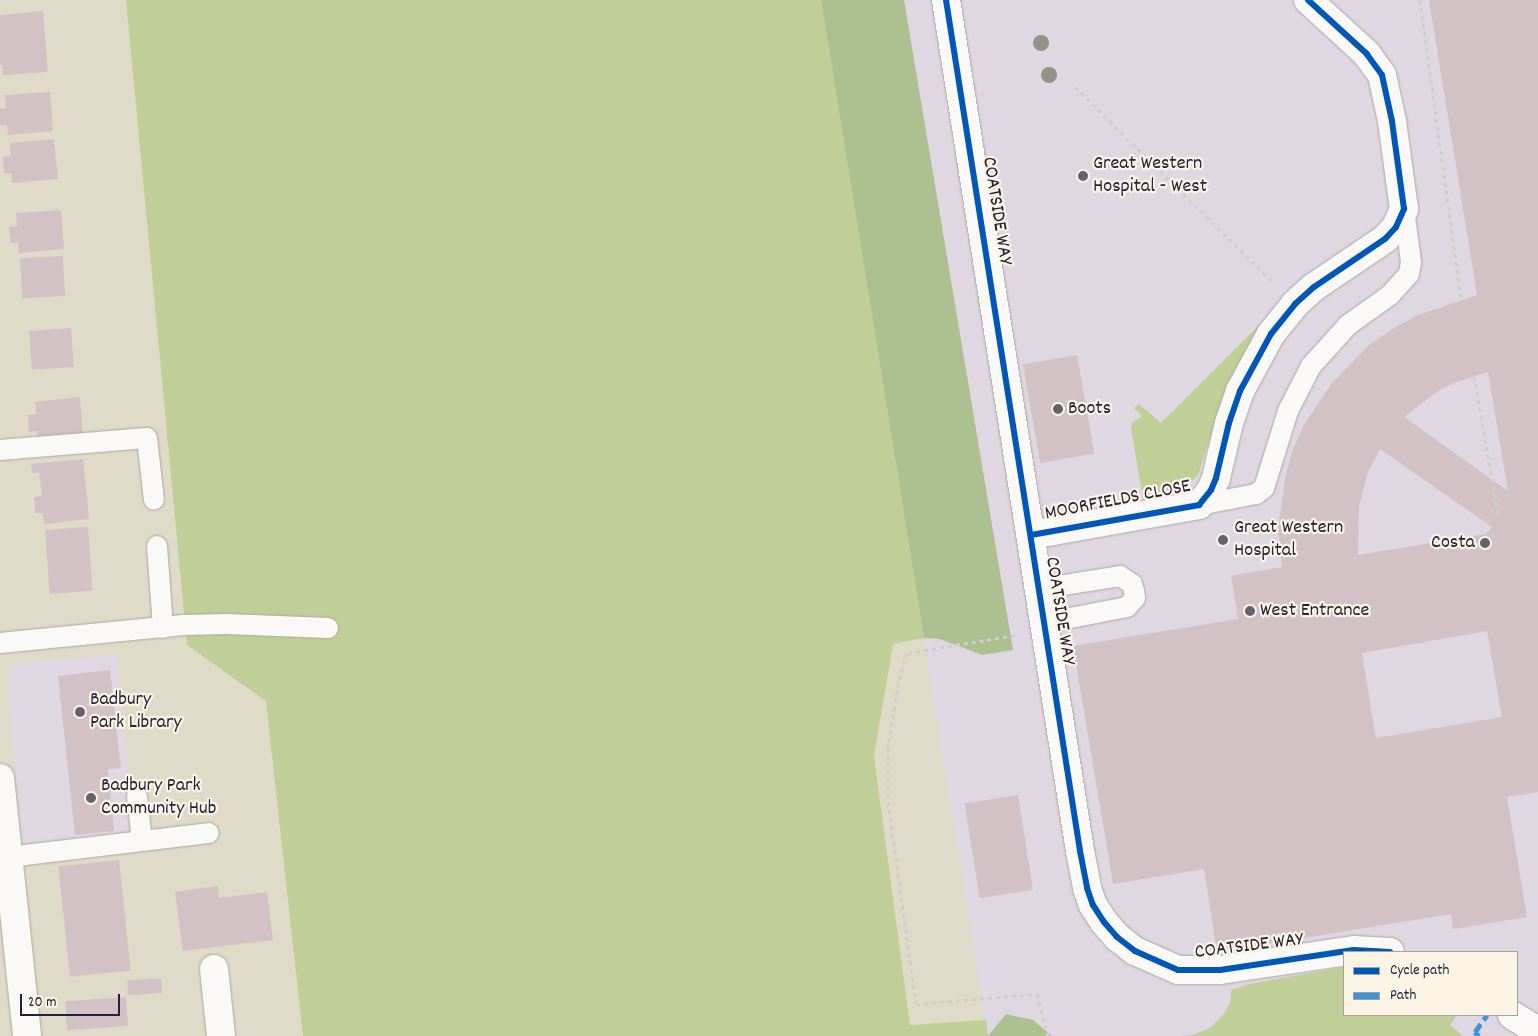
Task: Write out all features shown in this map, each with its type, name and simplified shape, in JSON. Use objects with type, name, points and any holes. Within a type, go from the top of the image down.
[{"type":"street","name":"COATSIDE WAY","points":[[946,0],[1044,626],[1087,888],[1093,905],[1117,937],[1135,951],[1156,962],[1178,970],[1200,972],[1343,952]]},
{"type":"street","points":[[1308,0],[1367,54],[1382,75],[1392,121],[1404,209]]},
{"type":"street","name":"MOORFIELDS CLOSE","points":[[1031,535],[1199,505],[1211,490],[1216,478],[1240,391],[1271,334],[1295,304],[1339,268],[1385,239],[1396,227],[1404,209]]},
{"type":"street","points":[[0,778],[8,857],[6,891],[27,1036]]},
{"type":"street","name":"COATSIDE WAY","points":[[1347,951],[1372,951]]},
{"type":"street","points":[[214,969],[221,1036]]},
{"type":"street","points":[[1514,1016],[1538,1031]]},
{"type":"lane","points":[[1199,505],[1256,494],[1264,488],[1288,411],[1311,366],[1348,325],[1390,295],[1409,274],[1411,262],[1404,209]]},
{"type":"lane","points":[[0,450],[147,438],[154,500]]},
{"type":"lane","points":[[157,546],[163,628]]},
{"type":"lane","points":[[1039,589],[1111,576],[1127,579],[1134,591],[1135,598],[1126,606],[1044,626]]},
{"type":"lane","points":[[0,643],[228,624],[328,628]]},
{"type":"lane","points":[[137,796],[142,841]]},
{"type":"lane","points":[[8,857],[208,833]]},
{"type":"path","points":[[1420,0],[1461,300]]},
{"type":"path","points":[[1075,87],[1295,304]]},
{"type":"path","points":[[1474,376],[1499,518]]},
{"type":"path","points":[[1044,626],[907,653],[900,676],[888,747],[888,802],[916,1004],[1037,994],[1048,1036]]},
{"type":"shaded area","name":"Great Western Hospital","points":[[821,0],[1538,0],[1538,1036],[988,1036]]},
{"type":"shaded area","points":[[117,654],[135,832],[23,843],[7,683],[10,672],[16,664]]},
{"type":"green space","points":[[126,0],[821,0],[924,638],[893,644],[874,756],[910,1025],[986,1020],[988,1036],[303,1036],[266,701],[187,645]]},
{"type":"green space","points":[[821,0],[904,0],[1013,650],[982,655],[940,639],[924,638]]},
{"type":"green space","points":[[1281,303],[1238,365],[1226,390],[1198,475],[1183,488],[1143,498],[1131,428],[1132,423],[1142,416],[1134,408],[1139,404],[1161,423]]},
{"type":"green space","points":[[1343,967],[1343,1016],[1456,1016],[1450,1025],[1463,1036],[1182,1036],[1193,1035],[1210,1028],[1223,1015],[1231,1001],[1231,990],[1249,984]]},
{"type":"green space","points":[[1006,1014],[1033,1020],[1052,1036],[988,1036]]},
{"type":"building","points":[[1429,0],[1538,0],[1538,792],[1507,797],[1527,917],[1453,929],[1451,914],[1217,952],[1204,869],[1113,884],[1073,646],[1238,619],[1231,576],[1282,567],[1278,528],[1286,474],[1293,449],[1305,423],[1332,383],[1369,345],[1394,328],[1418,315],[1477,295]],"holes":[[[1488,372],[1508,491],[1404,417],[1438,391],[1456,382]],[[1380,449],[1492,527],[1486,534],[1358,555],[1359,506],[1368,472]],[[1487,631],[1502,717],[1376,738],[1362,653]]]},
{"type":"building","points":[[43,11],[48,72],[3,75],[2,65],[0,65],[0,15]]},
{"type":"building","points":[[50,92],[53,131],[8,135],[7,125],[0,125],[0,109],[6,108],[5,95]]},
{"type":"building","points":[[54,139],[58,179],[12,183],[11,173],[4,173],[3,157],[11,156],[10,143]]},
{"type":"building","points":[[61,210],[64,249],[19,253],[18,242],[11,243],[9,227],[17,226],[16,213]]},
{"type":"building","points":[[63,256],[65,296],[22,298],[20,258]]},
{"type":"building","points":[[71,328],[74,367],[32,370],[29,331]]},
{"type":"building","name":"Boots","points":[[1077,355],[1094,453],[1040,463],[1023,365]]},
{"type":"building","points":[[80,397],[83,438],[38,442],[37,431],[29,432],[28,415],[36,414],[35,402]]},
{"type":"building","points":[[83,459],[89,519],[44,524],[43,513],[35,513],[34,497],[42,496],[39,472],[32,473],[31,464]]},
{"type":"building","points":[[88,527],[92,591],[50,594],[45,530]]},
{"type":"building","points":[[110,670],[121,768],[108,769],[114,831],[75,835],[58,676]]},
{"type":"building","points":[[1018,795],[1033,890],[980,898],[965,803]]},
{"type":"building","points":[[119,860],[131,970],[70,977],[58,866]]},
{"type":"building","points":[[218,886],[219,898],[267,892],[273,940],[183,951],[175,892]]},
{"type":"building","points":[[161,978],[162,993],[128,995],[127,980]]},
{"type":"building","points":[[126,997],[128,1026],[67,1030],[65,1001]]},
{"type":"marked path","points":[[1479,1036],[1475,1032],[1486,1016]]},
{"type":"cycle path","points":[[946,0],[1080,851],[1087,888],[1093,905],[1117,937],[1135,951],[1178,970],[1220,970],[1343,952]]},
{"type":"cycle path","points":[[1031,535],[1199,505],[1211,490],[1216,478],[1229,423],[1240,391],[1271,334],[1295,304],[1314,287],[1385,239],[1396,227],[1404,209],[1392,121],[1382,75],[1367,54],[1308,0]]},
{"type":"cycle path","points":[[1347,951],[1372,951]]},
{"type":"place","name":"Great Western Hospital - West","points":[[1083,176]]},
{"type":"place","name":"Boots","points":[[1058,409]]},
{"type":"place","name":"Great Western Hospital","points":[[1223,540]]},
{"type":"place","name":"Costa","points":[[1485,543]]},
{"type":"place","name":"West Entrance","points":[[1250,611]]},
{"type":"place","name":"Badbury Park Library","points":[[80,712]]},
{"type":"place","name":"Badbury Park Community Hub","points":[[91,798]]}]
